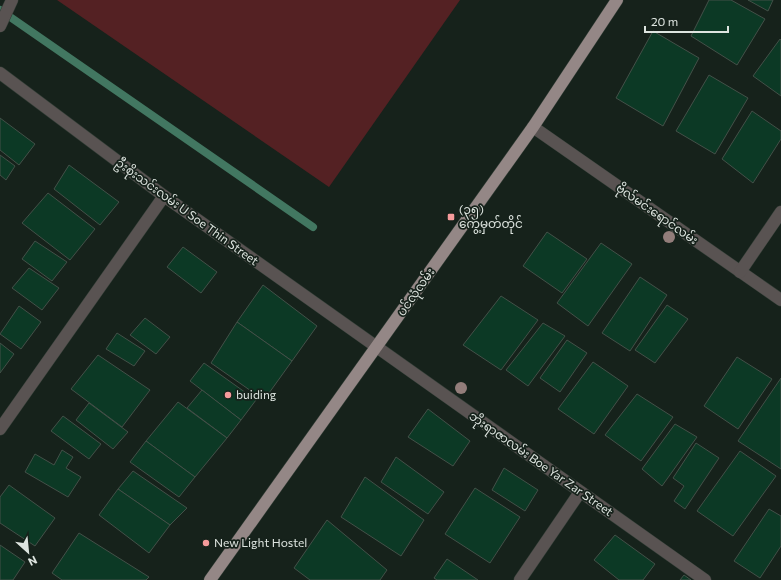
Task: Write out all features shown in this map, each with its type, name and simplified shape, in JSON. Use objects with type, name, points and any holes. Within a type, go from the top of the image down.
[{"type":"main road","name":"ပင်လုံလမ်း","points":[[210,580],[377,348],[533,127],[616,0]]},
{"type":"street","points":[[0,26],[12,0]]},
{"type":"street","name":"ဦးစိုးသင်းလမ်း U Soe Thin Street","points":[[0,73],[164,196],[377,348]]},
{"type":"street","name":"ဗိုလ်မင်းရောင်လမ်း","points":[[533,127],[781,300]]},
{"type":"street","points":[[0,429],[164,196]]},
{"type":"street","points":[[740,272],[781,212]]},
{"type":"street","name":"ဘိုးရာဇာလမ်း Boe Yar Zar Street","points":[[377,348],[705,580]]},
{"type":"street","points":[[520,580],[580,492]]},
{"type":"shaded area","points":[[57,0],[460,0],[329,187]]},
{"type":"building","points":[[709,0],[731,0],[765,19],[737,65],[691,36]]},
{"type":"building","points":[[748,0],[773,0],[768,11]]},
{"type":"building","points":[[653,31],[699,58],[663,126],[616,98]]},
{"type":"building","points":[[780,39],[781,40],[781,96],[753,76]]},
{"type":"building","points":[[709,75],[748,98],[715,154],[676,131]]},
{"type":"building","points":[[752,111],[781,131],[781,139],[753,183],[722,159]]},
{"type":"building","points":[[0,118],[35,144],[19,165],[0,150]]},
{"type":"building","points":[[0,155],[15,166],[6,180],[0,175]]},
{"type":"building","points":[[69,165],[119,202],[100,225],[54,189]]},
{"type":"building","points":[[48,193],[95,229],[70,260],[22,223]]},
{"type":"building","points":[[547,232],[587,259],[562,293],[523,266]]},
{"type":"building","points":[[35,241],[67,262],[52,281],[22,259]]},
{"type":"building","points":[[601,243],[632,264],[588,326],[557,303]]},
{"type":"building","points":[[183,247],[217,272],[201,293],[167,267]]},
{"type":"building","points":[[29,268],[59,288],[42,310],[12,288]]},
{"type":"building","points":[[640,277],[667,295],[630,351],[602,333]]},
{"type":"building","points":[[263,285],[317,326],[292,361],[237,322]]},
{"type":"building","points":[[501,296],[538,320],[501,370],[463,345]]},
{"type":"building","points":[[667,305],[688,319],[655,363],[635,350]]},
{"type":"building","points":[[19,306],[41,322],[21,349],[0,334]]},
{"type":"building","points":[[145,318],[170,337],[156,354],[130,335]]},
{"type":"building","points":[[237,322],[292,361],[264,400],[211,363]]},
{"type":"building","points":[[543,323],[565,336],[528,386],[506,370]]},
{"type":"building","points":[[117,333],[145,351],[134,366],[106,349]]},
{"type":"building","points":[[567,340],[587,353],[560,392],[540,378]]},
{"type":"building","points":[[0,343],[14,354],[0,373]]},
{"type":"building","points":[[98,355],[150,390],[122,427],[71,389]]},
{"type":"building","points":[[737,357],[772,379],[738,429],[704,406]]},
{"type":"building","points":[[593,362],[628,386],[594,434],[558,409]]},
{"type":"building","name":"buiding","points":[[204,363],[256,400],[241,420],[190,381]]},
{"type":"building","points":[[781,378],[781,469],[738,441]]},
{"type":"building","points":[[202,390],[241,420],[227,438],[187,408]]},
{"type":"building","points":[[637,394],[673,417],[641,461],[605,435]]},
{"type":"building","points":[[178,402],[227,438],[195,477],[146,441]]},
{"type":"building","points":[[89,403],[128,432],[113,449],[76,420]]},
{"type":"building","points":[[428,409],[470,441],[453,466],[408,437]]},
{"type":"building","points":[[63,416],[101,444],[89,459],[51,431]]},
{"type":"building","points":[[675,424],[697,437],[662,486],[642,469]]},
{"type":"building","points":[[146,441],[195,477],[179,497],[130,462]]},
{"type":"building","points":[[696,443],[719,458],[685,509],[674,501],[684,486],[673,478]]},
{"type":"building","points":[[62,450],[73,457],[66,468],[81,477],[68,497],[25,472],[35,454],[54,465]]},
{"type":"building","points":[[740,451],[776,476],[733,536],[697,511]]},
{"type":"building","points":[[396,457],[444,492],[428,514],[381,482]]},
{"type":"building","points":[[504,468],[538,490],[525,511],[492,490]]},
{"type":"building","points":[[133,471],[187,508],[170,525],[118,489]]},
{"type":"building","points":[[365,477],[424,520],[401,556],[341,517]]},
{"type":"building","points":[[9,485],[55,518],[35,546],[0,523],[0,497]]},
{"type":"building","points":[[475,488],[520,517],[490,563],[445,534]]},
{"type":"building","points":[[118,489],[170,525],[149,553],[99,515]]},
{"type":"building","points":[[769,509],[781,516],[781,546],[760,578],[734,561]]},
{"type":"building","points":[[327,520],[387,570],[380,580],[310,580],[294,568]]},
{"type":"building","points":[[79,533],[149,577],[146,580],[62,580],[52,573]]},
{"type":"building","points":[[615,535],[655,564],[643,580],[619,580],[594,560]]},
{"type":"building","points":[[0,545],[25,562],[13,580],[0,580]]},
{"type":"building","points":[[447,559],[478,580],[437,580],[434,578]]},
{"type":"building","points":[[684,575],[691,580],[680,580]]},
{"type":"waterway","points":[[0,10],[313,227]]},
{"type":"place","name":"(၃၅) ကွေ့မှတ်တိုင်","points":[[451,217]]},
{"type":"place","name":"buiding","points":[[228,395]]},
{"type":"place","name":"New Light Hostel","points":[[206,543]]}]
